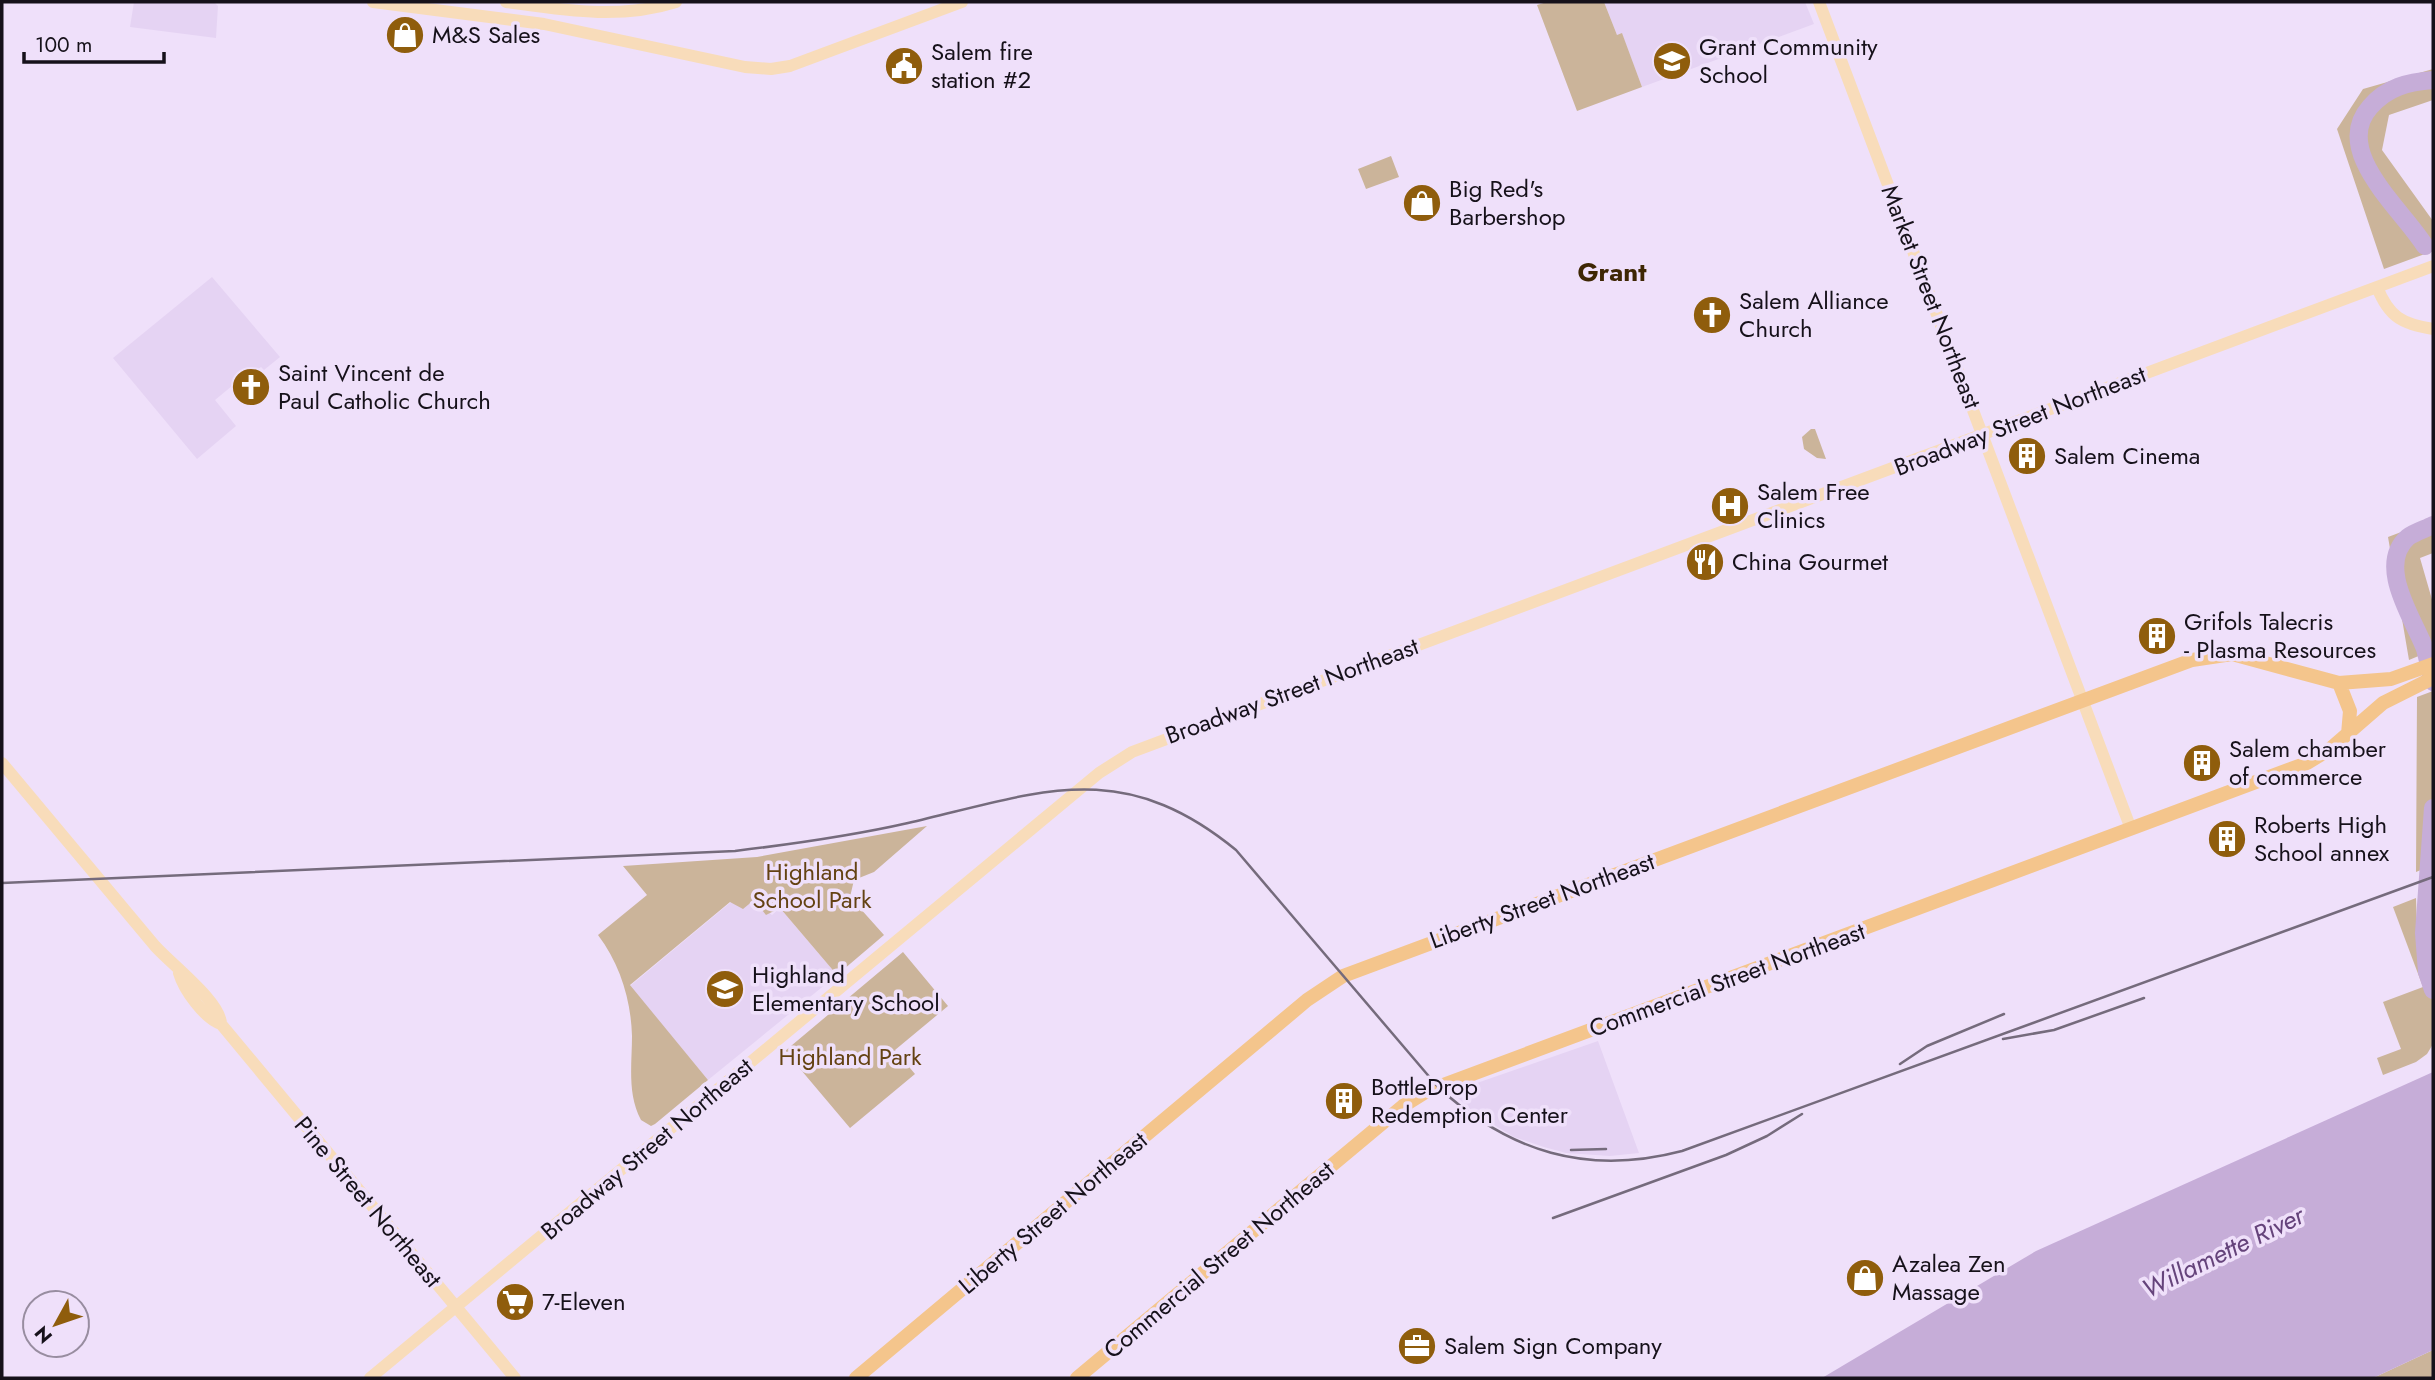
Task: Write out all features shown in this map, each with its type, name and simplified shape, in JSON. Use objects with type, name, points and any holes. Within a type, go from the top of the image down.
[{"type":"highway","name":"Liberty Street Northeast","points":[[856,1378],[1334,981],[2192,660],[2232,654],[2339,683]]},
{"type":"highway","name":"Commercial Street Northeast","points":[[1077,1378],[1403,1106],[1427,1091],[2307,763],[2348,734],[2433,664]]},
{"type":"highway","name":"Commercial Street Northeast","points":[[2339,683],[2433,678]]},
{"type":"highway","points":[[2339,683],[2350,710],[2348,734]]},
{"type":"main road","points":[[373,2],[527,22],[763,69],[790,66],[962,2]]},
{"type":"main road","points":[[506,2],[596,13],[630,13],[676,2]]},
{"type":"main road","name":"Market Street Northeast","points":[[1819,2],[2131,829]]},
{"type":"main road","points":[[465,14],[478,9],[517,12],[527,5]]},
{"type":"main road","points":[[527,22],[532,15],[571,19],[596,13]]},
{"type":"main road","name":"Broadway Street Northeast","points":[[370,1378],[1098,773],[1124,756],[1334,675],[1983,436],[2433,266]]},
{"type":"main road","points":[[2377,287],[2392,316],[2414,326],[2433,330]]},
{"type":"main road","name":"Pine Street Northeast","points":[[2,763],[180,973],[189,976],[221,1015],[221,1024],[515,1378]]},
{"type":"shaded area","points":[[134,2],[214,2],[218,6],[216,38],[130,27]]},
{"type":"shaded area","name":"Grant Community School","points":[[1604,2],[1805,2],[1814,24],[1642,87],[1622,34],[1617,35]]},
{"type":"shaded area","points":[[212,277],[280,357],[264,370],[261,367],[252,374],[250,371],[215,400],[236,426],[197,459],[113,358]]},
{"type":"shaded area","name":"Highland Elementary School","points":[[754,900],[772,915],[780,908],[837,975],[708,1080],[630,986],[731,902]]},
{"type":"shaded area","points":[[1598,1041],[1639,1153],[1610,1156],[1566,1153],[1544,1147],[1514,1137],[1476,1114],[1451,1092]]},
{"type":"green space","points":[[1547,2],[1604,2],[1617,35],[1622,33],[1642,87],[1577,111],[1537,5]]},
{"type":"green space","points":[[2433,69],[2433,100],[2389,115],[2382,150],[2433,221],[2433,251],[2384,269],[2337,129],[2363,89]]},
{"type":"green space","points":[[1391,156],[1399,177],[1366,189],[1358,169]]},
{"type":"green space","points":[[1815,429],[1826,459],[1817,458],[1804,449],[1802,437]]},
{"type":"green space","points":[[2433,520],[2433,553],[2420,558],[2433,603],[2433,650],[2409,660],[2388,537]]},
{"type":"green space","points":[[2433,691],[2433,865],[2416,872],[2417,697]]},
{"type":"green space","name":"Highland School Park","points":[[927,826],[874,872],[854,880],[850,897],[884,935],[837,975],[780,908],[766,915],[754,900],[743,909],[730,902],[630,985],[708,1080],[655,1124],[651,1126],[641,1120],[632,1089],[632,1036],[627,996],[618,970],[598,935],[647,895],[623,866],[757,857]]},
{"type":"green space","points":[[2416,898],[2417,931],[2423,960],[2433,983],[2433,1044],[2427,1054],[2416,1062],[2383,1075],[2377,1058],[2401,1049],[2383,1002],[2423,987],[2393,907]]},
{"type":"green space","name":"Highland Park","points":[[903,952],[948,1006],[895,1050],[915,1074],[850,1128],[785,1051]]},
{"type":"green space","points":[[2433,1350],[2433,1378],[2373,1378]]},
{"type":"water","name":"Willamette River","points":[[2433,1072],[2433,1350],[2373,1378],[1822,1378],[2036,1251]]},
{"type":"waterway","points":[[2425,246],[2374,179],[2364,161],[2359,142],[2360,124],[2377,100],[2398,87],[2433,80]]},
{"type":"waterway","points":[[2433,525],[2408,537],[2399,549],[2395,563],[2400,593],[2425,649],[2433,682]]},
{"type":"waterway","points":[[2433,808],[2424,933],[2427,972],[2433,990]]},
{"type":"railway","points":[[2,883],[735,851],[865,832],[1038,793],[1077,790],[1116,792],[1154,801],[1194,820],[1236,850],[1438,1087],[1465,1109],[1493,1128],[1551,1153],[1614,1161],[1682,1151],[2433,877]]},
{"type":"railway","points":[[2003,1039],[2054,1030],[2144,998]]},
{"type":"railway","points":[[1900,1064],[1927,1046],[2004,1014]]},
{"type":"railway","points":[[1553,1218],[1726,1155],[1767,1136],[1802,1114]]},
{"type":"railway","points":[[1571,1150],[1606,1149]]},
{"type":"place","name":"M&S Sales","points":[[405,35]]},
{"type":"place","name":"Grant Community School","points":[[1672,61]]},
{"type":"place","name":"Salem fire station #2","points":[[904,66]]},
{"type":"place","name":"Big Red's Barbershop","points":[[1422,203]]},
{"type":"place","name":"Salem Alliance Church","points":[[1712,315]]},
{"type":"place","name":"Saint Vincent de Paul Catholic Church","points":[[251,387]]},
{"type":"place","name":"Salem Cinema","points":[[2027,456]]},
{"type":"place","name":"Salem Free Clinics","points":[[1730,506]]},
{"type":"place","name":"China Gourmet","points":[[1705,562]]},
{"type":"place","name":"Grifols Talecris - Plasma Resources","points":[[2157,636]]},
{"type":"place","name":"Salem chamber of commerce","points":[[2202,763]]},
{"type":"place","name":"Roberts High School annex","points":[[2227,839]]},
{"type":"place","name":"Highland Elementary School","points":[[725,989]]},
{"type":"place","name":"BottleDrop Redemption Center","points":[[1344,1101]]},
{"type":"place","name":"Azalea Zen Massage","points":[[1865,1278]]},
{"type":"place","name":"7-Eleven","points":[[515,1302]]},
{"type":"place","name":"Salem Sign Company","points":[[1417,1346]]},
{"type":"district","name":"Grant","points":[[1612,272]]}]
